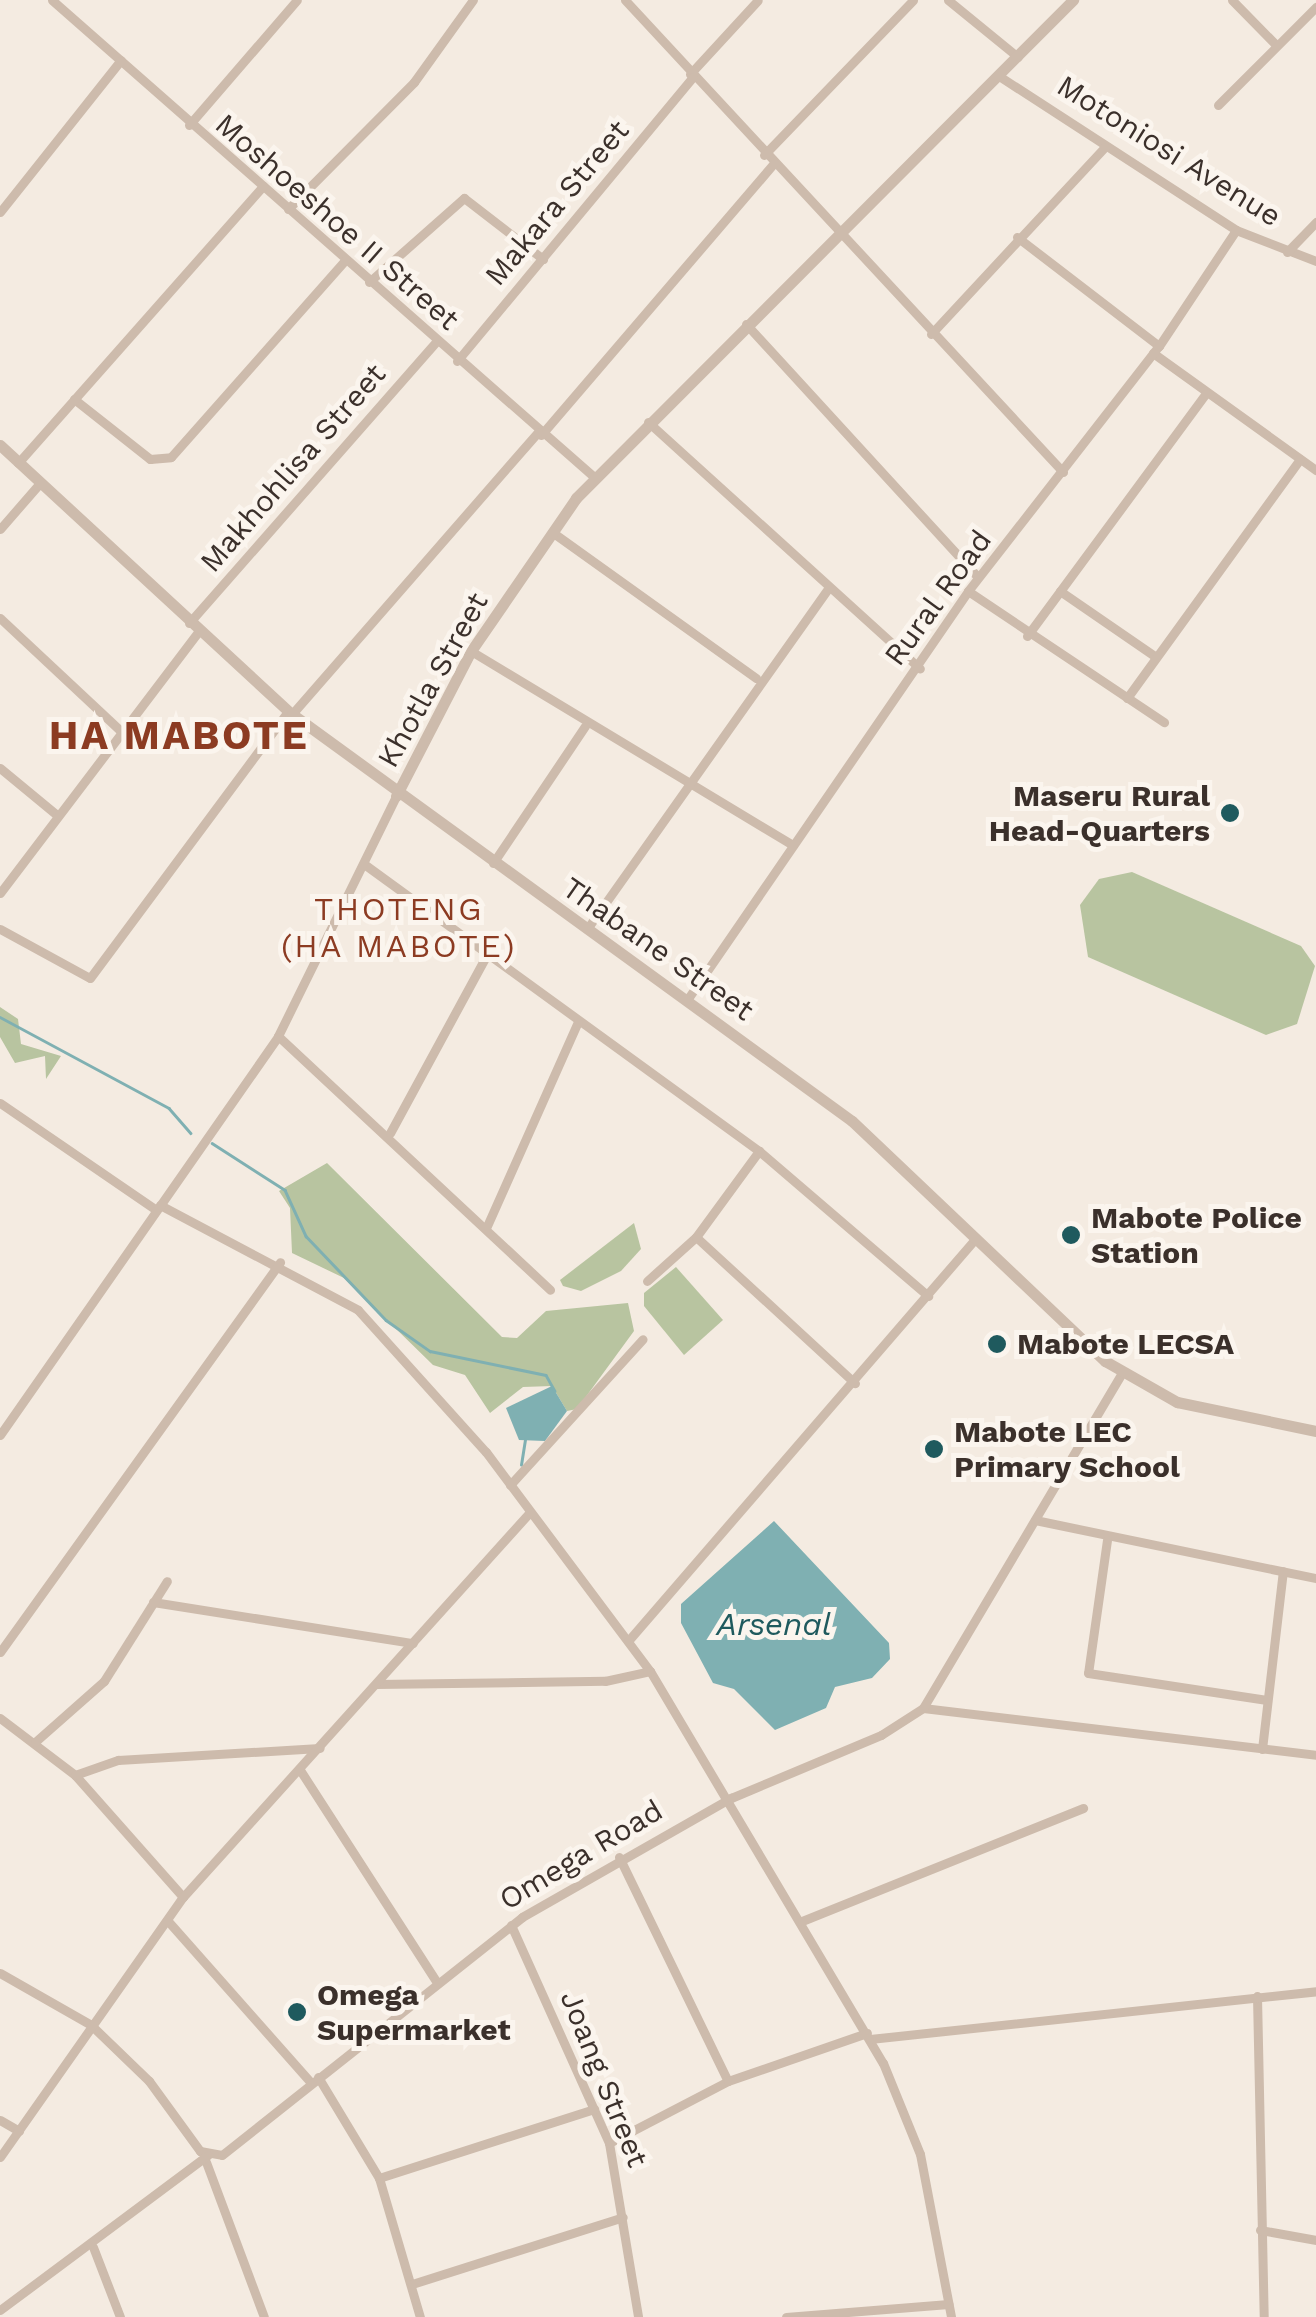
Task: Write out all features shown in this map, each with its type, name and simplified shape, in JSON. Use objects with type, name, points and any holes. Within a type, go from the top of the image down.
[{"type":"street","name":"Moshoeshoe II Street","points":[[52,0],[435,343],[594,477]]},
{"type":"street","points":[[189,125],[297,0]]},
{"type":"street","points":[[288,208],[414,82],[473,0]]},
{"type":"street","points":[[625,0],[764,155],[840,231],[931,334],[1063,472]]},
{"type":"street","name":"Makara Street","points":[[458,361],[758,0]]},
{"type":"street","points":[[764,155],[914,0]]},
{"type":"street","points":[[948,0],[1018,56]]},
{"type":"street","name":"Khotla Street","points":[[0,1435],[278,1036],[471,650],[552,532],[594,477],[1073,0]]},
{"type":"street","points":[[1232,0],[1276,44]]},
{"type":"street","points":[[1218,105],[1316,7]]},
{"type":"street","points":[[0,212],[121,60]]},
{"type":"street","name":"Motoniosi Avenue","points":[[999,76],[1236,230],[1316,261]]},
{"type":"street","points":[[931,334],[1016,237],[1105,148]]},
{"type":"street","points":[[0,929],[90,978],[290,713],[774,163]]},
{"type":"street","points":[[18,463],[263,186]]},
{"type":"street","points":[[369,282],[464,198],[543,260]]},
{"type":"street","points":[[1287,252],[1316,222]]},
{"type":"street","name":"Rural Road","points":[[687,1000],[792,845],[920,669],[968,591],[1156,350],[1236,230]]},
{"type":"street","points":[[1016,237],[1206,393],[1316,470]]},
{"type":"street","points":[[74,399],[150,459],[171,456],[345,260]]},
{"type":"street","points":[[746,324],[978,577]]},
{"type":"street","name":"Makhohlisa Street","points":[[0,892],[122,732],[192,628],[435,343]]},
{"type":"street","points":[[1027,636],[1206,393]]},
{"type":"street","points":[[648,422],[920,669]]},
{"type":"street","name":"Thabane Street","points":[[0,445],[192,628],[290,713],[396,796],[852,1121],[1122,1373],[1217,1414],[1316,1431]]},
{"type":"street","points":[[1127,698],[1300,459]]},
{"type":"street","points":[[0,529],[40,484]]},
{"type":"street","points":[[552,532],[756,678]]},
{"type":"street","points":[[587,929],[756,678],[828,588]]},
{"type":"street","points":[[968,591],[1027,636],[1164,722]]},
{"type":"street","points":[[1060,591],[1156,657]]},
{"type":"street","points":[[0,618],[122,732]]},
{"type":"street","points":[[471,650],[584,726],[792,845]]},
{"type":"street","points":[[493,863],[584,726]]},
{"type":"street","points":[[0,768],[58,816]]},
{"type":"street","points":[[364,864],[759,1151],[928,1296]]},
{"type":"street","points":[[390,1134],[486,956]]},
{"type":"street","points":[[487,1226],[578,1022]]},
{"type":"street","points":[[278,1036],[390,1134],[550,1290]]},
{"type":"street","points":[[0,1103],[158,1207],[280,1262],[358,1310],[510,1485],[650,1671],[731,1798],[868,2036],[911,2124],[951,2317]]},
{"type":"street","points":[[647,1281],[696,1237],[759,1151]]},
{"type":"street","points":[[696,1237],[855,1384]]},
{"type":"street","points":[[628,1641],[855,1384],[976,1238]]},
{"type":"street","points":[[0,1652],[280,1262]]},
{"type":"street","points":[[510,1485],[643,1340]]},
{"type":"street","name":"Omega Road","points":[[0,2310],[94,2247],[207,2158],[233,2148],[436,1981],[511,1926],[619,1857],[731,1798],[881,1735],[923,1708],[1122,1373]]},
{"type":"street","points":[[0,2157],[184,1897],[530,1512]]},
{"type":"street","points":[[1035,1520],[1107,1540],[1316,1578]]},
{"type":"street","points":[[1107,1540],[1088,1673],[1266,1700]]},
{"type":"street","points":[[1262,1748],[1283,1572]]},
{"type":"street","points":[[35,1742],[104,1681],[168,1581]]},
{"type":"street","points":[[153,1602],[413,1643]]},
{"type":"street","points":[[376,1684],[605,1680],[650,1671]]},
{"type":"street","points":[[923,1708],[1316,1755]]},
{"type":"street","points":[[0,1718],[75,1775],[184,1897]]},
{"type":"street","points":[[75,1775],[131,1758],[320,1748]]},
{"type":"street","points":[[300,1770],[436,1981]]},
{"type":"street","points":[[802,1921],[1083,1808]]},
{"type":"street","points":[[619,1857],[728,2081]]},
{"type":"street","points":[[167,1920],[314,2080],[380,2178],[420,2317]]},
{"type":"street","name":"Joang Street","points":[[511,1926],[609,2143],[638,2317]]},
{"type":"street","points":[[0,1973],[91,2025],[207,2158],[264,2317]]},
{"type":"street","points":[[609,2143],[728,2081],[868,2036],[1316,1990]]},
{"type":"street","points":[[1258,1996],[1264,2317]]},
{"type":"street","points":[[380,2178],[594,2110]]},
{"type":"street","points":[[0,2120],[18,2131]]},
{"type":"street","points":[[412,2284],[623,2216]]},
{"type":"street","points":[[1260,2230],[1316,2240]]},
{"type":"street","points":[[94,2247],[120,2317]]},
{"type":"street","points":[[786,2317],[948,2304]]},
{"type":"green space","points":[[1132,872],[1301,946],[1315,966],[1297,1024],[1266,1035],[1088,957],[1080,905],[1099,879]]},
{"type":"green space","points":[[0,1007],[18,1019],[21,1044],[61,1056],[46,1079],[45,1056],[15,1063],[0,1037]]},
{"type":"green space","points":[[327,1163],[502,1337],[517,1338],[546,1311],[628,1303],[634,1331],[577,1409],[567,1411],[552,1386],[523,1387],[490,1413],[465,1375],[433,1365],[344,1278],[292,1253],[290,1208],[279,1191]]},
{"type":"green space","points":[[634,1223],[641,1249],[621,1271],[581,1291],[563,1286],[560,1280]]},
{"type":"green space","points":[[676,1267],[723,1320],[684,1355],[644,1306],[644,1293]]},
{"type":"water","points":[[552,1386],[567,1411],[545,1441],[519,1440],[506,1408]]},
{"type":"water","name":"Arsenal","points":[[774,1521],[889,1643],[890,1659],[872,1678],[835,1687],[826,1708],[775,1730],[734,1689],[713,1683],[681,1623],[681,1604]]},
{"type":"waterway","points":[[0,1017],[169,1108],[191,1133]]},
{"type":"waterway","points":[[212,1143],[285,1190],[306,1236],[386,1320],[430,1351],[546,1375],[555,1391]]},
{"type":"waterway","points":[[521,1465],[525,1440]]},
{"type":"place","name":"Maseru Rural Head-Quarters","points":[[1230,813]]},
{"type":"place","name":"Mabote Police Station","points":[[1071,1235]]},
{"type":"place","name":"Mabote LECSA","points":[[997,1344]]},
{"type":"place","name":"Mabote LEC Primary School","points":[[934,1449]]},
{"type":"place","name":"Omega Supermarket","points":[[297,2012]]},
{"type":"district","name":"HA MABOTE","points":[[179,736]]},
{"type":"district","name":"THOTENG (HA MABOTE)","points":[[399,928]]}]
